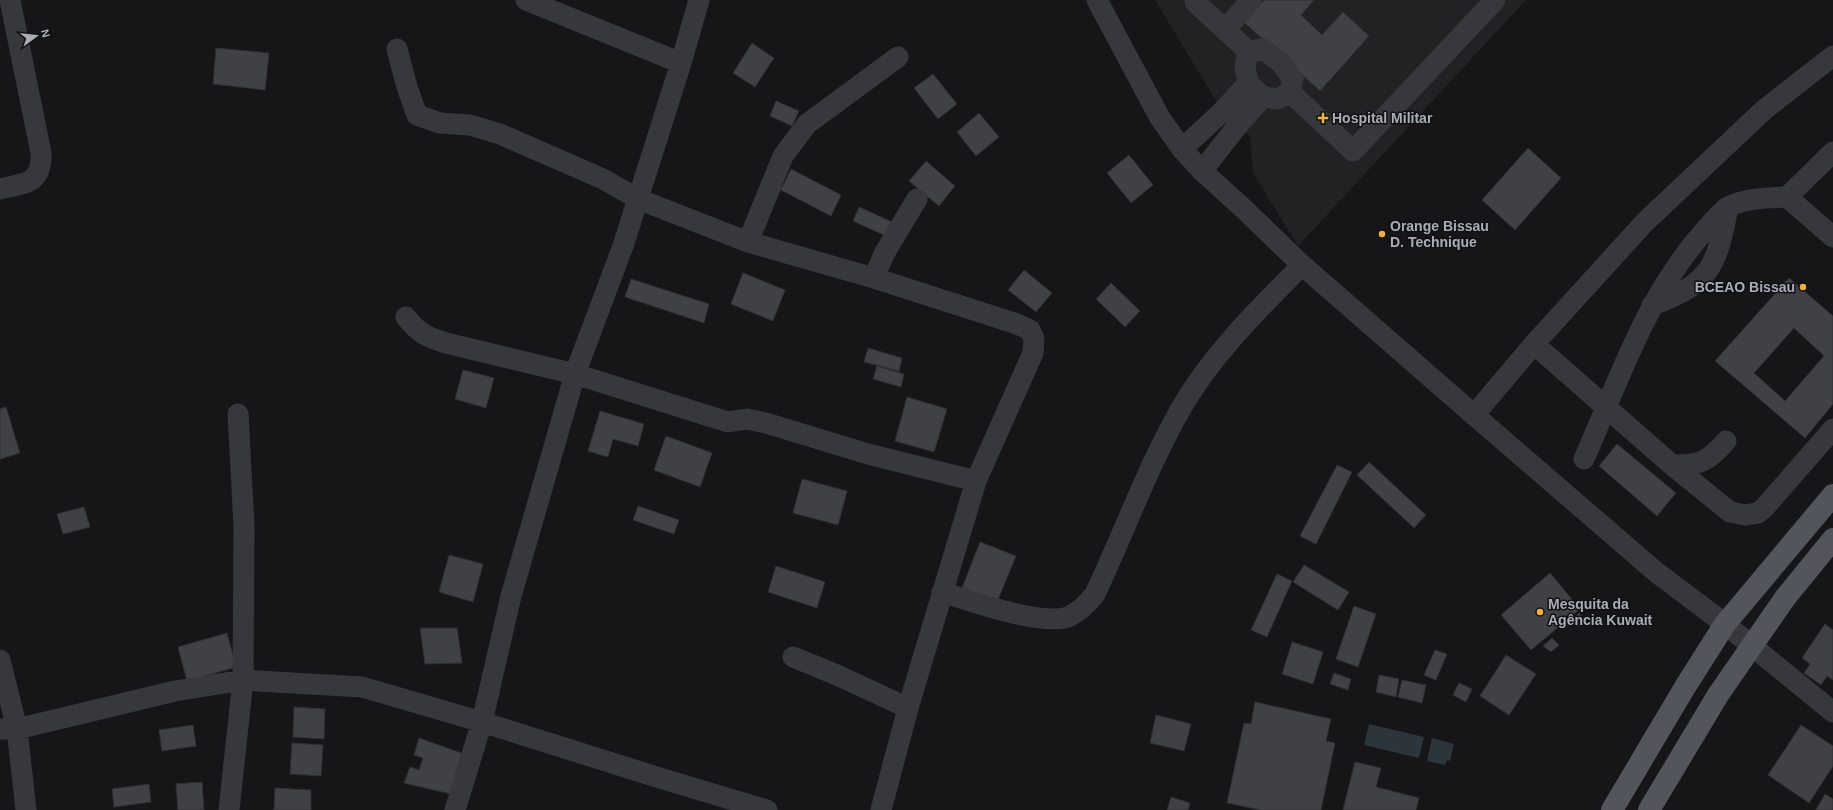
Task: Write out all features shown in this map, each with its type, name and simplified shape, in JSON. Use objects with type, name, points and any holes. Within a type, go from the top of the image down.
[{"type":"main road","points":[[1612,810],[1685,687],[1725,624],[1833,495]]},
{"type":"main road","points":[[1649,810],[1718,695],[1786,598],[1833,539]]},
{"type":"street","points":[[0,189],[24,183],[36,178],[42,167],[41,153],[10,0]]},
{"type":"street","points":[[526,0],[681,63]]},
{"type":"street","points":[[455,810],[482,722],[511,596],[575,374],[623,246],[681,63],[698,0]]},
{"type":"street","points":[[1097,0],[1160,118],[1182,149],[1202,171],[1302,264],[1474,416],[1656,572],[1725,624],[1751,647],[1833,712]]},
{"type":"street","points":[[1197,0],[1195,2],[1248,51],[1263,49],[1281,62],[1293,79],[1290,92],[1278,99],[1263,97],[1248,83],[1245,67],[1248,51]]},
{"type":"street","points":[[1225,30],[1252,0]]},
{"type":"street","points":[[1290,92],[1353,151],[1494,0]]},
{"type":"street","points":[[397,49],[407,87],[417,115],[440,123],[470,125],[500,134],[603,179],[638,199],[748,242],[874,278],[1017,324],[1030,330],[1034,339],[1033,353],[976,481],[908,708],[881,810]]},
{"type":"street","points":[[1474,416],[1534,344],[1645,222],[1765,109],[1833,56]]},
{"type":"street","points":[[748,242],[784,156],[807,124],[898,57]]},
{"type":"street","points":[[1182,149],[1223,111],[1248,83]]},
{"type":"street","points":[[1202,171],[1238,125],[1263,97]]},
{"type":"street","points":[[1584,459],[1628,352],[1652,305],[1684,255],[1728,206],[1760,199],[1787,197],[1833,152]]},
{"type":"street","points":[[1787,197],[1833,237]]},
{"type":"street","points":[[874,278],[884,254],[917,199]]},
{"type":"street","points":[[1652,305],[1676,296],[1690,288],[1708,272],[1718,249],[1728,206]]},
{"type":"street","points":[[942,592],[1031,617],[1049,619],[1069,617],[1082,608],[1095,594],[1163,442],[1184,404],[1213,361],[1255,313],[1302,264]]},
{"type":"street","points":[[406,317],[415,329],[429,338],[575,374],[728,422],[746,419],[766,423],[868,454],[976,481]]},
{"type":"street","points":[[1534,344],[1672,464],[1730,512],[1745,515],[1758,513],[1765,507],[1833,429]]},
{"type":"street","points":[[229,810],[243,680],[244,526],[238,414]]},
{"type":"street","points":[[1672,464],[1690,466],[1705,461],[1716,452],[1726,440]]},
{"type":"street","points":[[793,657],[837,675],[908,708]]},
{"type":"street","points":[[0,660],[8,729],[26,810]]},
{"type":"street","points":[[8,729],[175,691],[243,680],[362,687],[482,722],[767,810]]},
{"type":"shaded area","name":"Hospital Militar","points":[[1155,0],[1526,0],[1298,246],[1253,173],[1250,137],[1221,109]]},
{"type":"shaded area","points":[[1369,724],[1424,737],[1419,758],[1364,745]]},
{"type":"shaded area","points":[[1432,738],[1454,744],[1450,761],[1447,760],[1445,765],[1427,761]]},
{"type":"building","points":[[1264,0],[1314,0],[1301,15],[1322,35],[1343,12],[1369,36],[1320,91],[1244,22]]},
{"type":"building","points":[[752,43],[774,58],[755,87],[733,73]]},
{"type":"building","points":[[216,48],[269,53],[265,90],[213,84]]},
{"type":"building","points":[[933,74],[957,104],[938,119],[914,88]]},
{"type":"building","points":[[776,101],[799,111],[792,126],[770,116]]},
{"type":"building","points":[[979,113],[999,137],[976,156],[957,132]]},
{"type":"building","points":[[1528,148],[1561,178],[1515,230],[1482,200]]},
{"type":"building","points":[[1129,155],[1153,185],[1131,203],[1107,173]]},
{"type":"building","points":[[926,161],[955,186],[939,206],[909,181]]},
{"type":"building","points":[[791,169],[841,195],[831,216],[781,190]]},
{"type":"building","points":[[859,207],[892,222],[886,236],[853,221]]},
{"type":"building","points":[[1024,270],[1052,293],[1036,312],[1008,290]]},
{"type":"building","points":[[743,273],[785,290],[773,321],[731,304]]},
{"type":"building","points":[[1789,278],[1833,316],[1833,404],[1805,438],[1715,361]],"holes":[[[1794,328],[1824,356],[1785,401],[1754,373]]]},
{"type":"building","points":[[631,279],[709,304],[704,323],[625,297]]},
{"type":"building","points":[[1111,283],[1140,311],[1125,327],[1096,299]]},
{"type":"building","points":[[868,348],[902,358],[899,371],[864,362]]},
{"type":"building","points":[[877,366],[904,374],[901,387],[873,379]]},
{"type":"building","points":[[463,370],[494,378],[486,408],[455,399]]},
{"type":"building","points":[[907,397],[947,409],[934,452],[895,441]]},
{"type":"building","points":[[6,407],[20,453],[0,459],[0,409]]},
{"type":"building","points":[[600,411],[644,424],[638,446],[613,439],[608,457],[588,451]]},
{"type":"building","points":[[666,436],[712,453],[700,487],[654,470]]},
{"type":"building","points":[[1617,444],[1676,493],[1657,516],[1599,466]]},
{"type":"building","points":[[1369,462],[1426,515],[1414,528],[1357,475]]},
{"type":"building","points":[[1337,465],[1352,472],[1316,544],[1300,536]]},
{"type":"building","points":[[802,479],[847,491],[838,525],[793,513]]},
{"type":"building","points":[[638,506],[679,520],[674,534],[633,520]]},
{"type":"building","points":[[84,507],[90,527],[63,534],[57,514]]},
{"type":"building","points":[[980,542],[1016,556],[997,602],[962,588]]},
{"type":"building","points":[[449,555],[483,564],[473,602],[439,592]]},
{"type":"building","points":[[1304,565],[1349,592],[1338,610],[1293,582]]},
{"type":"building","points":[[776,566],[825,582],[817,608],[768,592]]},
{"type":"building","name":"Mesquita da Agência Kuwait","points":[[1550,573],[1580,609],[1531,650],[1501,615]]},
{"type":"building","points":[[1277,574],[1292,581],[1267,637],[1251,630]]},
{"type":"building","points":[[1354,606],[1376,614],[1358,667],[1336,659]]},
{"type":"building","points":[[1579,613],[1586,621],[1579,627],[1572,620]]},
{"type":"building","points":[[1825,624],[1833,630],[1833,680],[1827,676],[1821,685],[1804,673],[1810,664],[1802,658]]},
{"type":"building","points":[[420,628],[457,628],[462,663],[425,664]]},
{"type":"building","points":[[227,633],[236,667],[187,681],[178,647]]},
{"type":"building","points":[[1552,638],[1559,645],[1551,652],[1543,646]]},
{"type":"building","points":[[1292,642],[1323,652],[1313,684],[1282,674]]},
{"type":"building","points":[[1435,650],[1447,654],[1436,680],[1424,675]]},
{"type":"building","points":[[1506,655],[1536,674],[1509,715],[1480,696]]},
{"type":"building","points":[[1334,673],[1351,679],[1348,690],[1330,684]]},
{"type":"building","points":[[1379,675],[1399,679],[1396,697],[1376,692]]},
{"type":"building","points":[[1402,680],[1426,685],[1422,703],[1398,697]]},
{"type":"building","points":[[1459,683],[1472,689],[1466,702],[1453,695]]},
{"type":"building","points":[[1255,702],[1331,719],[1326,741],[1335,743],[1321,810],[1261,810],[1227,803],[1244,723],[1251,724]]},
{"type":"building","points":[[294,707],[325,709],[324,739],[293,737]]},
{"type":"building","points":[[1156,715],[1191,724],[1184,751],[1150,743]]},
{"type":"building","points":[[193,725],[196,746],[162,751],[159,730]]},
{"type":"building","points":[[1801,725],[1833,746],[1833,766],[1809,803],[1768,775]]},
{"type":"building","points":[[419,738],[464,754],[451,794],[404,783],[410,767],[419,770],[423,758],[414,755]]},
{"type":"building","points":[[292,743],[323,745],[321,776],[290,774]]},
{"type":"building","points":[[1355,762],[1381,768],[1376,787],[1419,798],[1416,810],[1343,810]]},
{"type":"building","points":[[202,782],[204,810],[178,810],[176,784]]},
{"type":"building","points":[[149,784],[151,802],[114,807],[112,789]]},
{"type":"building","points":[[275,788],[311,790],[311,810],[274,810]]},
{"type":"building","points":[[1825,794],[1833,799],[1833,810],[1816,810]]},
{"type":"building","points":[[1171,797],[1190,803],[1188,810],[1167,810]]},
{"type":"place","name":"Hospital Militar","points":[[1323,118]]},
{"type":"place","name":"Orange Bissau D. Technique","points":[[1382,234]]},
{"type":"place","name":"BCEAO Bissau","points":[[1803,287]]},
{"type":"place","name":"Mesquita da Agência Kuwait","points":[[1540,612]]}]
